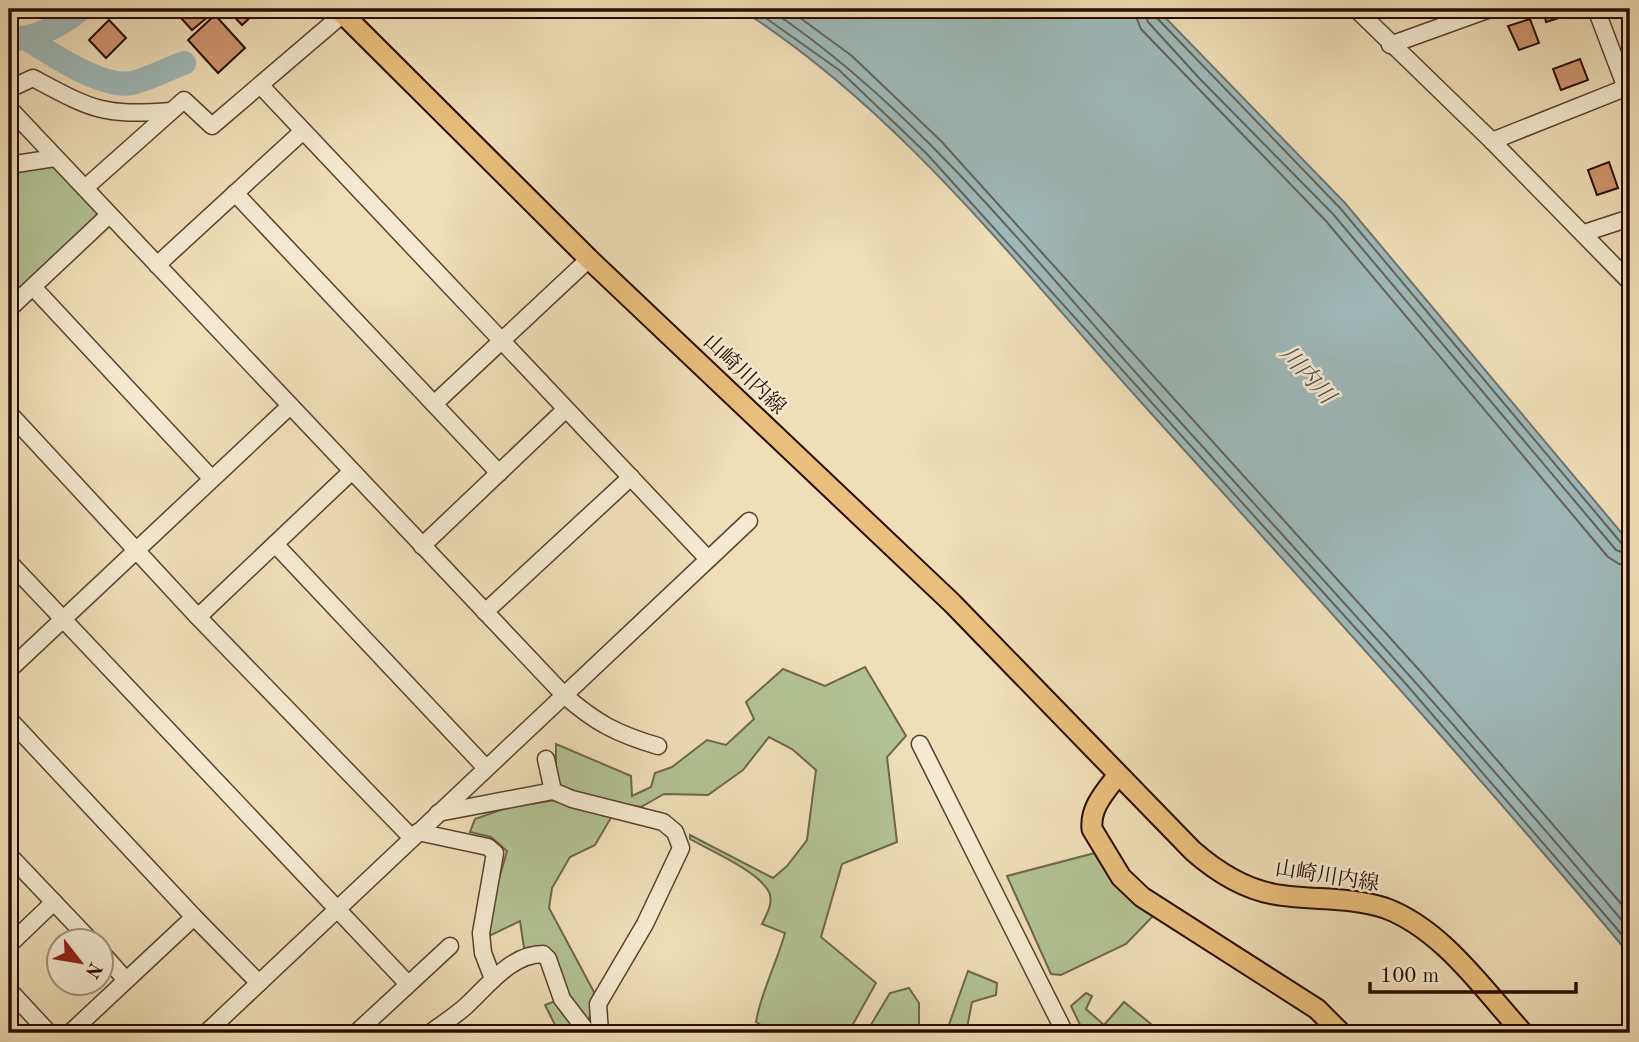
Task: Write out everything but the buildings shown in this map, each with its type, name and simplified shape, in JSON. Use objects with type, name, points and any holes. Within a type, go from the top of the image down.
[{"type":"main road","name":"山崎川内線","points":[[341,11],[589,259],[952,603],[1117,776],[1194,851],[1231,880],[1273,894],[1360,903],[1384,908],[1407,919],[1432,936],[1523,1033]]},
{"type":"main road","points":[[1117,776],[1098,802],[1091,819],[1092,829],[1121,877],[1142,897],[1317,1009],[1341,1033]]},
{"type":"street","points":[[1356,9],[1390,45],[1492,141],[1630,282]]},
{"type":"street","points":[[1390,45],[1467,12],[1490,9]]},
{"type":"street","points":[[1492,141],[1628,87],[1597,9]]},
{"type":"street","points":[[85,188],[184,100],[212,126],[261,86],[341,11]]},
{"type":"street","points":[[9,89],[33,78],[91,109],[113,114],[171,111]]},
{"type":"street","points":[[261,86],[708,559]]},
{"type":"street","points":[[9,108],[564,695],[594,721],[611,730],[658,746]]},
{"type":"street","points":[[157,265],[303,131]]},
{"type":"street","points":[[9,166],[55,158]]},
{"type":"street","points":[[235,193],[499,473]]},
{"type":"street","points":[[9,309],[110,215]]},
{"type":"street","points":[[1584,233],[1630,218]]},
{"type":"street","points":[[434,404],[589,259]]},
{"type":"street","points":[[33,287],[211,478]]},
{"type":"street","points":[[9,670],[290,406]]},
{"type":"street","points":[[422,546],[566,409]]},
{"type":"street","points":[[9,413],[198,617],[415,835],[488,847],[495,853],[481,933],[483,953],[493,979]]},
{"type":"street","points":[[198,617],[352,471]]},
{"type":"street","points":[[485,612],[631,477]]},
{"type":"street","points":[[206,1033],[749,521]]},
{"type":"street","points":[[275,544],[486,768]]},
{"type":"street","points":[[9,562],[408,984]]},
{"type":"street","points":[[9,719],[194,918],[259,983]]},
{"type":"street","points":[[920,744],[1065,1033]]},
{"type":"street","points":[[546,759],[553,791]]},
{"type":"street","points":[[439,813],[553,791],[572,799],[663,822],[675,832],[681,848],[645,924],[598,1004],[600,1033]]},
{"type":"street","points":[[9,855],[77,926]]},
{"type":"street","points":[[9,945],[54,902]]},
{"type":"street","points":[[70,1033],[125,979],[194,918]]},
{"type":"street","points":[[356,1033],[450,946]]},
{"type":"street","points":[[430,1033],[464,1008],[493,979],[523,958],[543,954],[548,959],[562,999],[588,1033]]},
{"type":"street","points":[[116,969],[125,979]]},
{"type":"street","points":[[9,990],[49,1033]]},
{"type":"green space","points":[[48,164],[57,167],[100,214],[9,300],[9,172]]},
{"type":"green space","points":[[865,667],[906,736],[887,757],[897,842],[842,864],[821,937],[876,983],[848,1033],[774,1033],[756,1022],[785,933],[762,924],[771,900],[763,884],[745,869],[690,839],[690,835],[773,878],[787,866],[807,840],[816,770],[792,749],[769,737],[743,770],[708,795],[664,794],[641,807],[619,804],[595,845],[570,857],[552,888],[549,908],[594,992],[590,1016],[581,1033],[559,1033],[545,1005],[566,997],[551,952],[540,946],[524,948],[520,921],[487,937],[487,921],[507,851],[491,837],[470,832],[475,819],[506,808],[556,800],[556,744],[631,776],[632,796],[651,787],[655,773],[672,767],[707,740],[726,745],[754,719],[746,702],[783,669],[825,686]]},
{"type":"green space","points":[[1095,853],[1125,892],[1153,916],[1126,944],[1061,975],[1051,974],[1007,876]]},
{"type":"green space","points":[[968,971],[997,983],[996,995],[972,1002],[966,1033],[946,1033]]},
{"type":"green space","points":[[909,988],[919,1003],[919,1028],[904,1027],[902,1033],[866,1033],[890,993]]},
{"type":"green space","points":[[1086,993],[1092,996],[1086,1009],[1104,1025],[1124,1002],[1162,1033],[1084,1033],[1071,1006]]},
{"type":"water","name":"川内川","points":[[740,9],[1157,9],[1345,203],[1630,543],[1630,955],[1449,745],[953,191],[852,93],[798,49]]},
{"type":"waterway","points":[[9,40],[29,37],[47,30],[81,9]]},
{"type":"waterway","points":[[27,39],[78,69],[106,81],[132,83],[184,63]]}]
